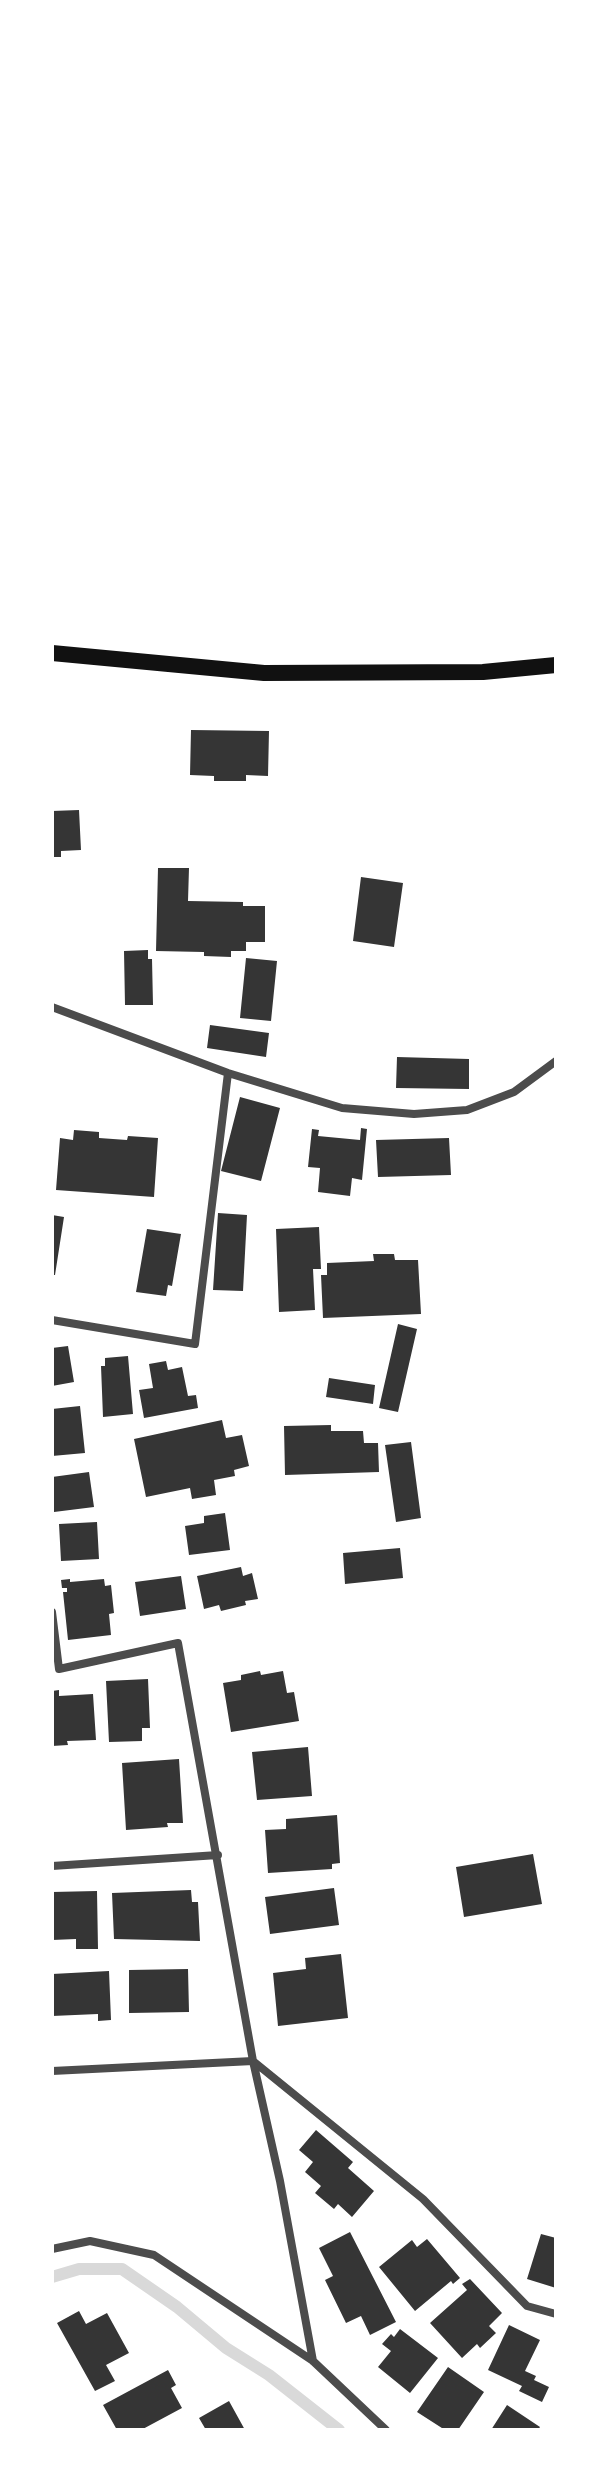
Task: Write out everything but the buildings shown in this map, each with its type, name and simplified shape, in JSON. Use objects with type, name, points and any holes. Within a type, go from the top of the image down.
[{"type":"main road","points":[[52,653],[264,673],[483,672],[556,665]]},
{"type":"street","points":[[52,1007],[228,1073],[342,1108],[414,1114],[467,1110],[514,1092],[556,1061]]},
{"type":"street","points":[[52,1320],[195,1344],[228,1073]]},
{"type":"street","points":[[52,1612],[59,1669],[178,1643],[253,2061],[280,2181],[313,2361]]},
{"type":"street","points":[[52,1866],[218,1855]]},
{"type":"street","points":[[52,2071],[253,2061],[423,2199],[527,2306],[556,2314]]},
{"type":"street","points":[[52,2249],[90,2241],[154,2255],[313,2361],[386,2430]]},
{"type":"waterway","points":[[52,2277],[79,2269],[122,2269],[177,2307],[226,2348],[269,2375],[339,2430]]}]
